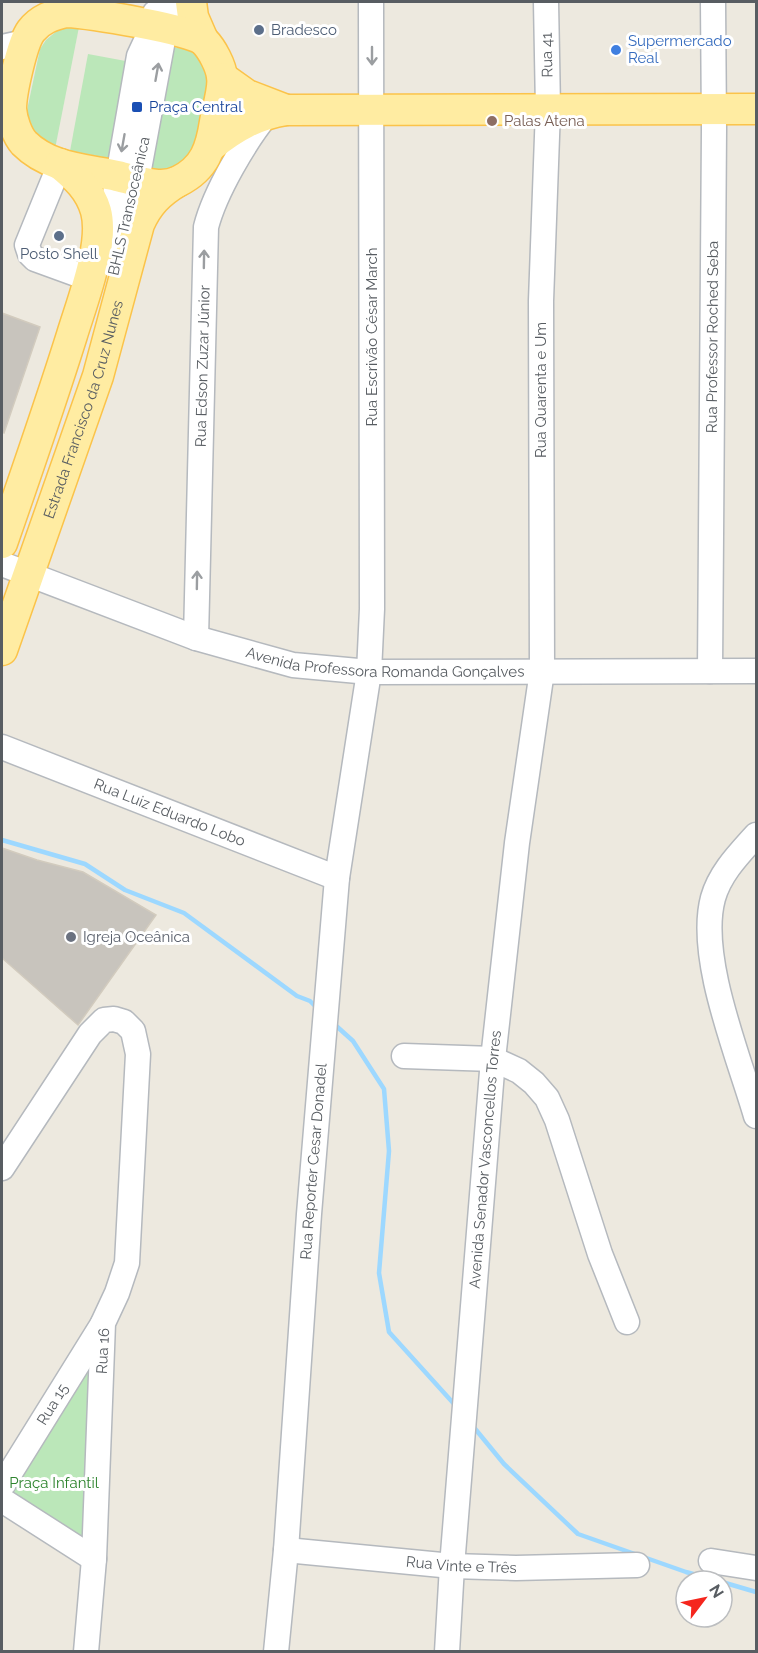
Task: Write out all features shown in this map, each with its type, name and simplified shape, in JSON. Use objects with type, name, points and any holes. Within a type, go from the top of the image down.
[{"type":"main road","points":[[191,2],[193,17],[223,78],[211,146]]},
{"type":"main road","points":[[177,182],[156,185],[60,164],[45,159],[23,141],[7,101],[13,44],[49,16],[97,8],[161,14],[188,34],[203,40]]},
{"type":"main road","points":[[223,78],[277,112]]},
{"type":"main road","points":[[211,146],[245,122],[277,112],[756,109]]},
{"type":"main road","name":"Estrada Francisco da Cruz Nunes","points":[[9,566],[98,376],[139,224],[152,202],[164,190],[192,172],[204,160],[211,146]]},
{"type":"main road","name":"Estrada Francisco da Cruz Nunes","points":[[2,650],[9,566],[56,386],[90,279],[97,243],[96,211],[87,191],[76,177],[60,164]]},
{"type":"street","name":"Rua Escrivão César March","points":[[369,672],[372,609],[371,2]]},
{"type":"street","name":"Rua 41","points":[[546,2],[548,109]]},
{"type":"street","name":"Rua Professor Roched Seba","points":[[710,671],[713,2]]},
{"type":"street","name":"BHLS Transoceânica","points":[[2,612],[9,566],[69,388],[106,245],[127,178],[161,14]]},
{"type":"street","name":"Rua Quarenta e Um","points":[[542,671],[541,302],[548,109]]},
{"type":"street","name":"Rua Edson Zuzar Júnior","points":[[196,638],[206,227],[209,213],[253,132],[277,112]]},
{"type":"street","points":[[60,164],[27,244],[30,254],[35,259],[90,279]]},
{"type":"street","name":"Avenida Professora Romanda Gonçalves","points":[[9,566],[196,638],[293,665],[369,672],[756,671]]},
{"type":"street","name":"Avenida Senador Vasconcellos Torres","points":[[447,1652],[493,1059],[517,843],[542,671]]},
{"type":"street","name":"Rua Reporter Cesar Donadel","points":[[276,1652],[286,1550],[309,1214],[337,878],[369,672]]},
{"type":"street","name":"Rua Luiz Eduardo Lobo","points":[[2,747],[337,878]]},
{"type":"street","points":[[755,1107],[719,995],[709,942],[709,924],[713,898],[721,878],[756,835]]},
{"type":"street","name":"Rua 16","points":[[2,1168],[90,1034],[104,1020],[114,1019],[124,1022],[133,1031],[138,1054],[127,1263],[117,1293],[103,1323],[94,1559],[86,1652]]},
{"type":"street","points":[[404,1056],[493,1059],[519,1071],[547,1098],[557,1120],[600,1254],[627,1322]]},
{"type":"street","name":"Rua 15","points":[[2,1486],[103,1323]]},
{"type":"street","points":[[2,1500],[94,1559]]},
{"type":"street","name":"Rua Vinte e Três","points":[[286,1550],[452,1566],[516,1568],[637,1565]]},
{"type":"street","points":[[711,1561],[756,1568]]},
{"type":"green space","points":[[64,25],[79,27],[55,149],[33,135],[26,115],[40,49],[46,40]]},
{"type":"green space","points":[[172,47],[192,50],[201,57],[209,73],[199,148],[169,172],[148,167]]},
{"type":"green space","points":[[88,54],[131,62],[113,159],[70,151]]},
{"type":"green space","name":"Praça Infantil","points":[[90,1352],[88,1550],[3,1495]]},
{"type":"building","points":[[2,313],[40,327],[4,433],[2,432]]},
{"type":"building","name":"Igreja Oceânica","points":[[2,848],[83,872],[156,915],[78,1025],[2,958]]},
{"type":"waterway","points":[[2,840],[85,864],[125,890],[184,913],[297,996],[310,1001],[318,1009]]},
{"type":"waterway","points":[[333,1023],[353,1041],[384,1089],[389,1151],[379,1273],[389,1332],[455,1405]]},
{"type":"waterway","points":[[472,1425],[504,1464],[578,1534],[677,1569]]},
{"type":"waterway","points":[[734,1586],[756,1592]]},
{"type":"place","name":"Bradesco","points":[[259,30]]},
{"type":"place","name":"Supermercado Real","points":[[616,50]]},
{"type":"place","name":"Praça Central","points":[[137,107]]},
{"type":"place","name":"Palas Atena","points":[[492,121]]},
{"type":"place","name":"Posto Shell","points":[[59,236]]},
{"type":"place","name":"Igreja Oceânica","points":[[71,937]]}]
